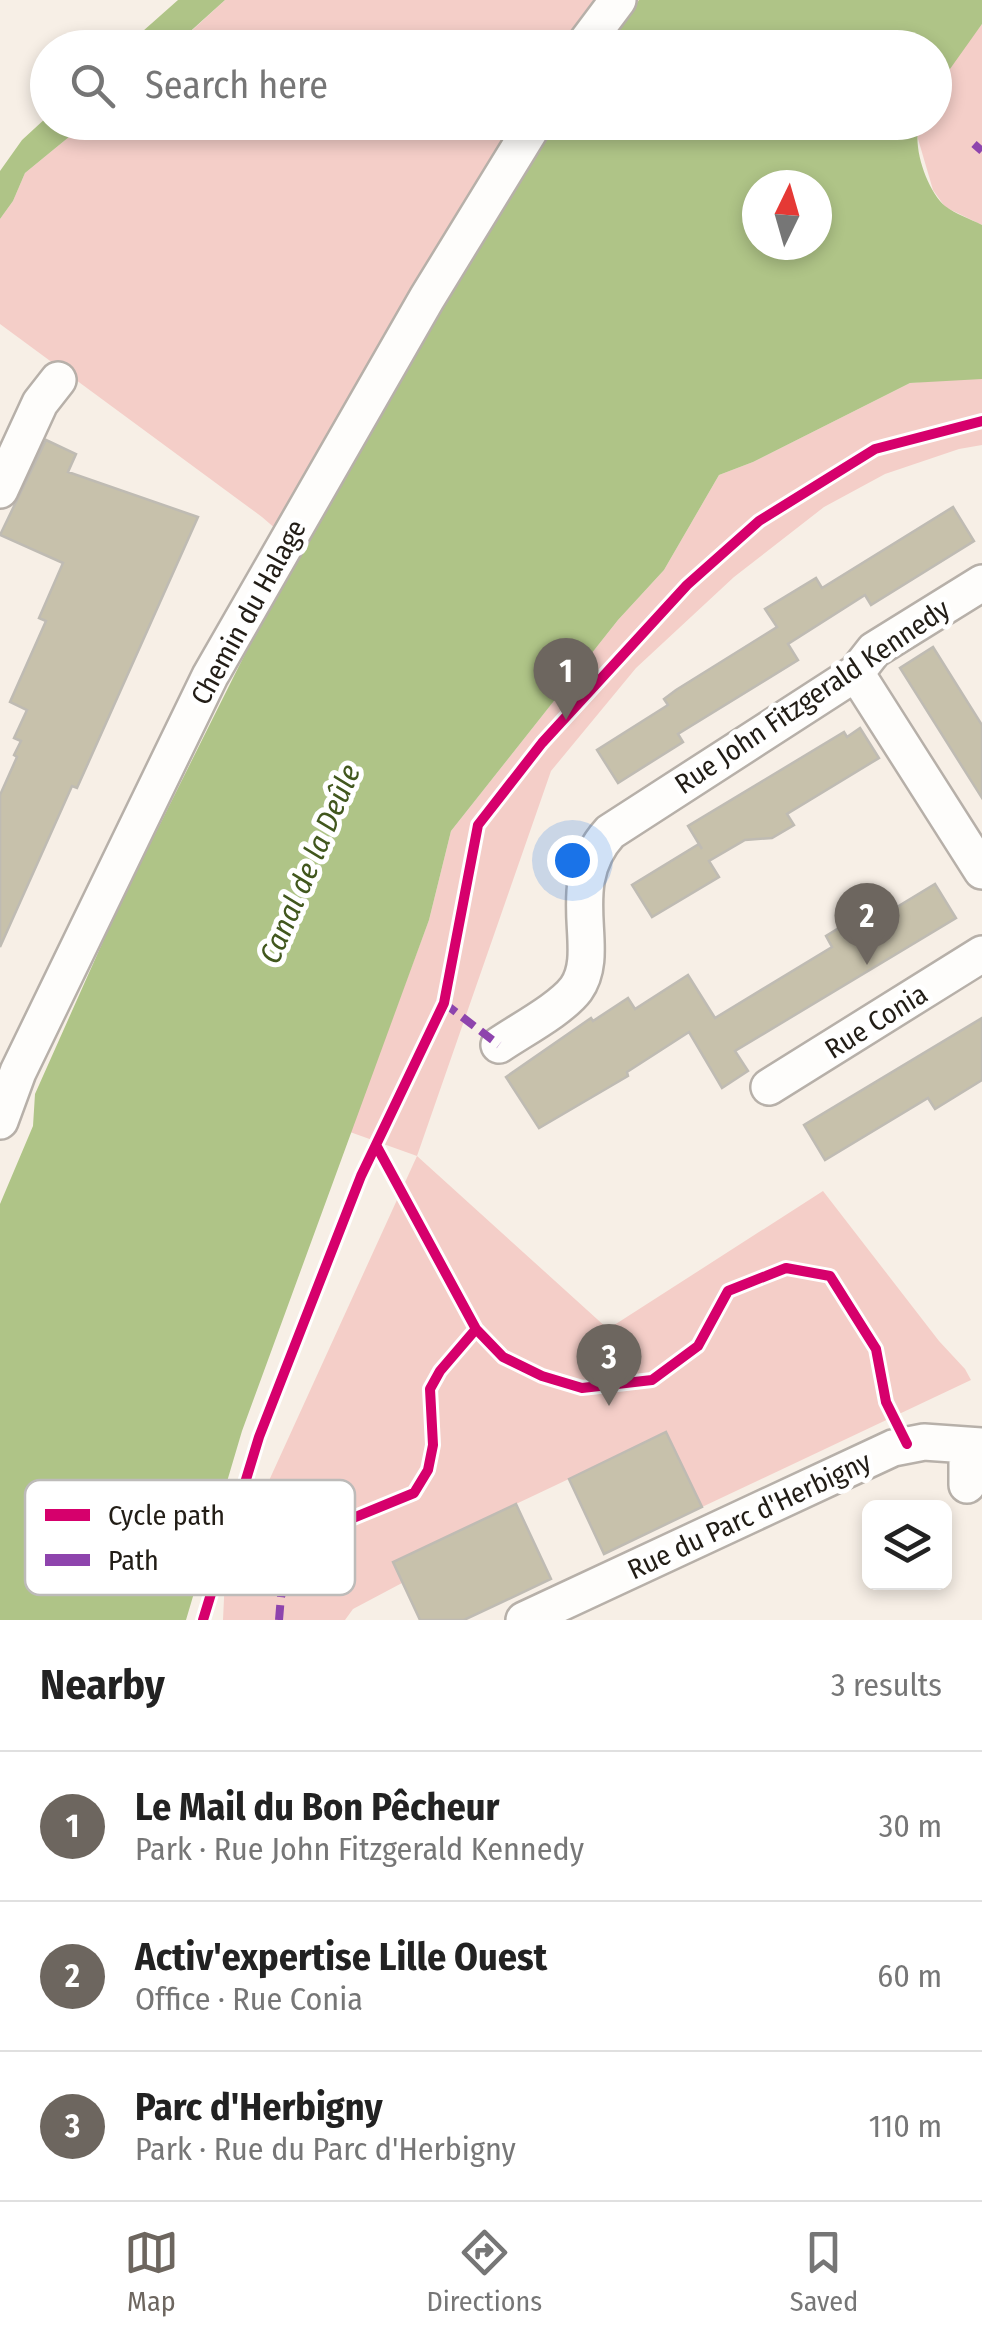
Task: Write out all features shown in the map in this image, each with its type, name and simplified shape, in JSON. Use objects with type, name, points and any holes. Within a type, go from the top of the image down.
[{"type":"street","points":[[596,30],[618,0]]},
{"type":"street","name":"Chemin du Halage","points":[[0,1121],[18,1072],[210,676],[426,298],[524,140]]},
{"type":"street","points":[[0,490],[40,403],[58,380]]},
{"type":"street","name":"Rue John Fitzgerald Kennedy","points":[[499,1045],[578,987],[584,974],[587,874],[598,846],[610,832],[856,673],[874,650],[982,583]]},
{"type":"street","points":[[856,673],[982,871]]},
{"type":"street","name":"Rue Conia","points":[[769,1087],[982,954]]},
{"type":"street","name":"Rue du Parc d'Herbigny","points":[[524,1620],[587,1607],[892,1448],[924,1442],[974,1445]]},
{"type":"street","points":[[967,1485],[974,1445]]},
{"type":"shaded area","points":[[225,0],[639,0],[618,30],[192,30]]},
{"type":"shaded area","points":[[982,24],[982,225],[945,207],[933,190],[918,140],[952,140],[952,64]]},
{"type":"shaded area","points":[[65,140],[545,140],[499,210],[298,548],[262,517],[0,324],[0,219],[25,173]]},
{"type":"shaded area","points":[[982,379],[982,445],[885,474],[824,507],[734,577],[636,668],[551,771],[417,1156],[350,1132],[429,920],[451,831],[618,620],[664,570],[719,475],[753,462],[910,383]]},
{"type":"shaded area","points":[[417,1156],[608,1329],[823,1191],[971,1380],[702,1507],[666,1433],[393,1562],[402,1583],[353,1609],[345,1620],[223,1620],[224,1595],[355,1595],[355,1480],[269,1480]]},
{"type":"water","points":[[178,0],[225,0],[192,30],[144,30]]},
{"type":"water","points":[[639,0],[982,0],[982,24],[952,66],[952,30],[618,30]]},
{"type":"water","points":[[30,133],[30,140],[65,140],[25,173],[0,219],[0,171]]},
{"type":"water","name":"Canal de la Deûle","points":[[545,140],[918,140],[922,167],[938,199],[949,209],[982,225],[982,379],[910,383],[753,462],[719,475],[664,570],[618,620],[451,831],[429,920],[227,1480],[25,1480],[25,1595],[193,1595],[186,1620],[0,1620],[0,1204],[33,1126],[35,1094],[117,910],[298,548],[499,210]]},
{"type":"building","points":[[46,440],[76,454],[68,472],[198,517],[77,788],[72,786],[0,947],[0,795],[17,757],[14,755],[21,741],[14,738],[27,710],[10,702],[46,621],[39,618],[63,563],[0,535]]},
{"type":"building","points":[[953,507],[974,541],[871,605],[865,595],[788,644],[798,660],[678,734],[683,742],[618,783],[597,750],[668,705],[664,699],[676,690],[777,627],[765,609],[816,578],[822,588]]},
{"type":"building","points":[[933,647],[982,725],[982,798],[900,668]]},
{"type":"building","points":[[860,728],[879,758],[787,814],[794,825],[772,838],[745,840],[709,861],[719,877],[652,917],[632,885],[699,844],[688,826],[844,732],[847,737]]},
{"type":"building","points":[[935,884],[956,918],[735,1051],[748,1071],[722,1088],[689,1032],[627,1072],[628,1076],[539,1128],[506,1077],[591,1018],[593,1021],[628,998],[635,1009],[688,975],[715,1018],[832,947],[826,936],[852,920],[859,930]]},
{"type":"building","points":[[982,1018],[982,1080],[935,1109],[928,1098],[825,1160],[804,1125]]},
{"type":"building","points":[[666,1432],[702,1507],[604,1554],[569,1479]]},
{"type":"building","points":[[516,1504],[551,1579],[464,1620],[420,1620],[393,1562]]},
{"type":"marked path","points":[[974,144],[982,151]]},
{"type":"marked path","points":[[444,1003],[499,1045]]},
{"type":"marked path","points":[[279,1620],[282,1595]]},
{"type":"cycle path","points":[[246,1480],[361,1176],[444,1003],[478,825],[542,743],[687,585],[759,521],[875,449],[982,421]]},
{"type":"cycle path","points":[[355,1517],[414,1493],[428,1470],[433,1445],[430,1389],[440,1371],[476,1329],[376,1145]]},
{"type":"cycle path","points":[[476,1329],[503,1357],[542,1376],[582,1388],[652,1380],[698,1346],[728,1291],[786,1268],[830,1276],[876,1349],[886,1402],[907,1444]]},
{"type":"cycle path","points":[[203,1620],[211,1595]]},
{"type":"place","name":"Le Mail du Bon Pêcheur","points":[[566,720]]},
{"type":"place","name":"Activ'expertise Lille Ouest","points":[[867,965]]},
{"type":"place","name":"Parc d'Herbigny","points":[[609,1406]]}]
